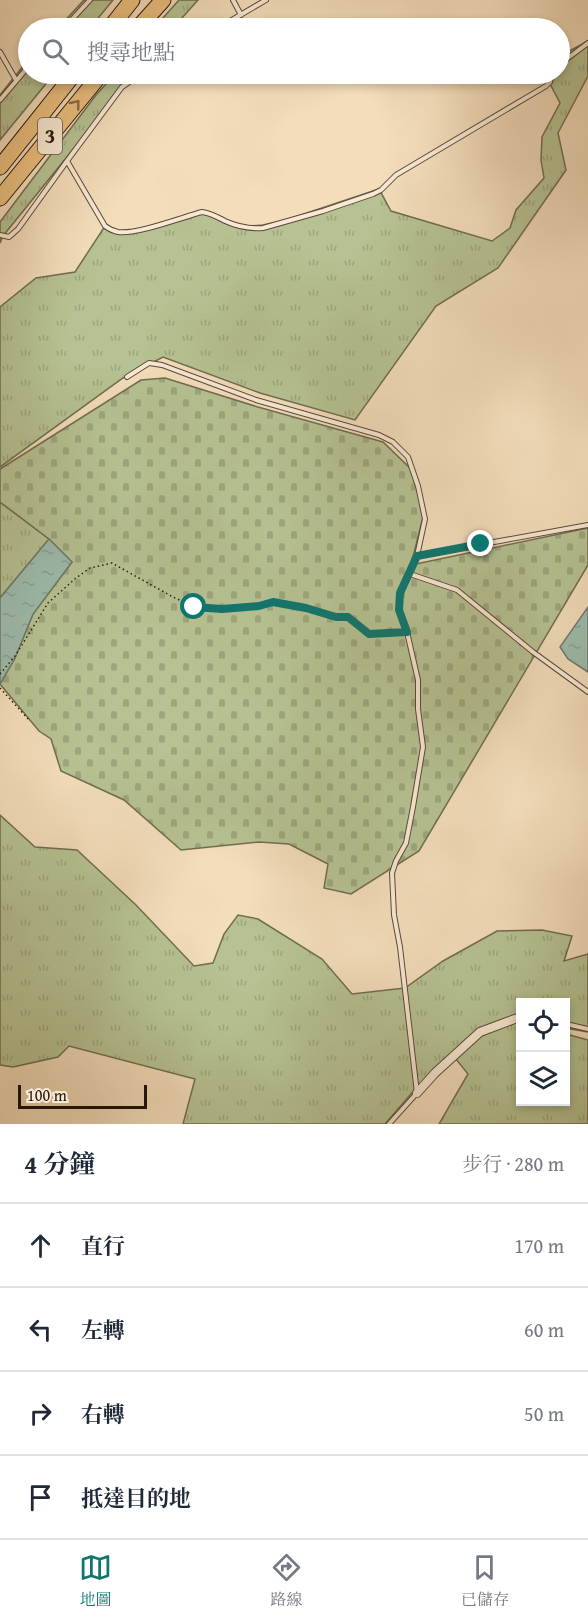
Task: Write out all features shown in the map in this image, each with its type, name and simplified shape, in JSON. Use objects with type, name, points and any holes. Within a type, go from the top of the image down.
[{"type":"highway","points":[[118,18],[132,0]]},
{"type":"highway","points":[[147,18],[163,0]]},
{"type":"highway","name":"3","points":[[0,167],[66,84]]},
{"type":"highway","name":"3","points":[[0,198],[93,84]]},
{"type":"street","points":[[417,1093],[435,1073],[480,1032],[516,1018]]},
{"type":"lane","points":[[73,18],[90,0]]},
{"type":"lane","points":[[233,0],[241,15]]},
{"type":"lane","points":[[236,18],[266,0]]},
{"type":"lane","points":[[570,56],[588,43]]},
{"type":"lane","points":[[0,52],[16,80],[0,100]]},
{"type":"lane","points":[[0,235],[9,237],[18,229],[126,84]]},
{"type":"lane","points":[[67,161],[105,226],[119,233],[133,232],[202,212],[208,212],[228,223],[253,229],[263,228],[323,211],[381,190],[396,175],[548,84]]},
{"type":"lane","points":[[127,377],[149,363],[162,365],[256,400],[379,435],[393,442],[408,457],[418,486],[424,519],[417,556],[400,593],[399,610],[407,632],[418,680],[418,710],[423,747],[406,843],[392,873],[394,915],[400,947],[417,1093],[389,1124]]},
{"type":"lane","points":[[417,556],[588,525]]},
{"type":"lane","points":[[410,574],[457,590],[532,652],[588,692]]},
{"type":"lane","points":[[570,1025],[588,1029]]},
{"type":"path","points":[[0,674],[15,656],[48,603],[90,568],[112,563],[194,607],[222,609],[259,606],[273,602],[306,608],[336,617],[348,617],[369,634],[407,632]]},
{"type":"path","points":[[0,688],[30,721]]},
{"type":"green space","points":[[84,0],[113,0],[98,18],[67,18]]},
{"type":"green space","points":[[179,0],[198,0],[182,18],[163,18]]},
{"type":"green space","points":[[588,41],[588,76],[558,133],[566,170],[498,268],[436,306],[355,420],[260,393],[163,357],[123,378],[0,467],[0,307],[36,278],[75,272],[105,226],[114,232],[128,233],[202,211],[237,224],[263,225],[286,220],[379,189],[391,211],[492,241],[510,228],[516,210],[544,178],[541,160],[542,137],[560,103],[550,84],[570,84],[570,50]]},
{"type":"green space","points":[[18,72],[18,84],[46,84],[0,140],[0,95]]},
{"type":"green space","points":[[106,84],[126,84],[3,236],[0,243],[0,222]]},
{"type":"green space","points":[[165,378],[383,442],[412,470],[424,513],[411,565],[588,528],[588,565],[419,851],[351,894],[324,888],[328,864],[289,844],[259,842],[181,850],[124,800],[61,771],[51,739],[39,731],[0,684],[15,658],[33,614],[72,562],[49,539],[0,502],[0,469],[141,380]]},
{"type":"green space","points":[[0,502],[49,539],[0,598]]},
{"type":"green space","points":[[0,815],[35,847],[77,850],[136,905],[194,966],[213,963],[224,934],[238,915],[258,919],[322,959],[352,994],[405,988],[443,961],[497,931],[542,930],[572,936],[564,961],[588,954],[588,1032],[570,1029],[570,998],[516,998],[516,1106],[570,1106],[570,1035],[588,1040],[588,1124],[439,1124],[468,1074],[452,1054],[417,1087],[385,1124],[183,1124],[195,1079],[69,1046],[58,1057],[13,1067],[0,1065]]},
{"type":"water","points":[[49,539],[72,562],[33,614],[15,658],[0,684],[0,598]]},
{"type":"water","points":[[588,607],[588,672],[568,659],[560,647]]},
{"type":"route","points":[[194,607],[222,609],[259,606],[273,602],[306,608],[336,617],[348,617],[369,634],[407,632],[399,610],[400,593],[417,556],[481,544]]}]
